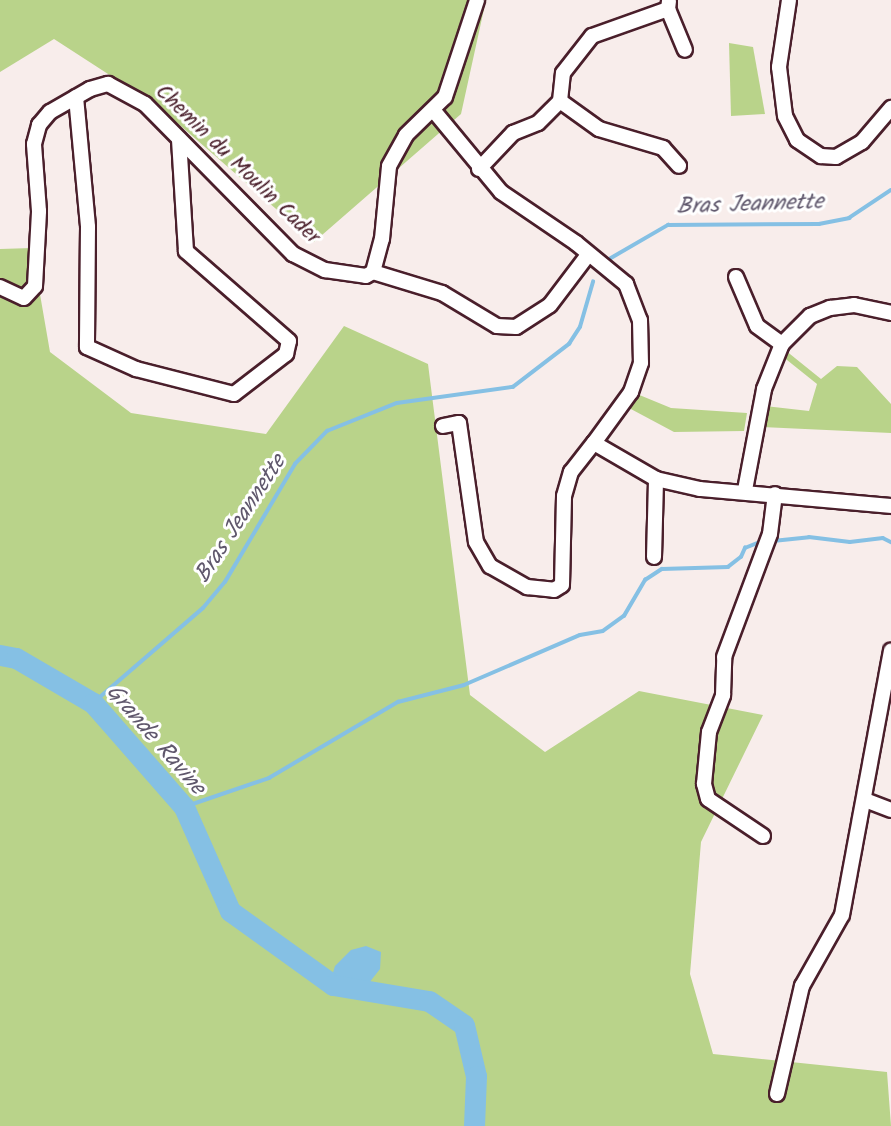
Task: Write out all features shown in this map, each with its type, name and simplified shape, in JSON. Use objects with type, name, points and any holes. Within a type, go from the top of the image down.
[{"type":"street","points":[[373,272],[382,239],[389,166],[406,135],[434,111],[453,79],[477,0]]},
{"type":"street","points":[[789,0],[780,79],[785,116],[797,140],[821,156],[836,156],[862,142],[891,108]]},
{"type":"street","points":[[479,169],[513,132],[538,123],[560,102],[563,73],[592,36],[669,5],[685,50]]},
{"type":"street","name":"Chemin du Moulin Cader","points":[[0,287],[24,298],[35,286],[39,211],[34,137],[44,118],[98,85],[120,87],[138,97],[293,254],[325,270],[373,272],[442,293],[497,326],[516,327],[550,305],[588,255]]},
{"type":"street","points":[[76,97],[88,227],[87,347],[136,369],[234,394],[286,354],[289,341],[187,251],[179,139]]},
{"type":"street","points":[[560,102],[599,129],[663,148],[680,166]]},
{"type":"street","points":[[434,111],[479,169],[501,192],[626,285],[640,320],[643,345],[631,392],[572,472],[564,496],[562,585],[554,590],[527,587],[491,566],[476,542],[459,423],[443,426]]},
{"type":"street","points":[[736,277],[757,326],[782,344]]},
{"type":"street","points":[[745,491],[764,388],[782,344],[810,316],[830,308],[854,304],[891,313]]},
{"type":"street","points":[[594,443],[656,479],[700,489],[891,506]]},
{"type":"street","points":[[654,557],[656,479]]},
{"type":"street","points":[[763,836],[708,799],[705,784],[709,732],[723,695],[724,657],[770,534],[775,494]]},
{"type":"street","points":[[777,1094],[802,986],[842,915],[891,651]]},
{"type":"street","points":[[864,800],[891,810]]},
{"type":"green space","points":[[0,0],[486,0],[461,114],[314,242],[159,107],[54,39],[0,72]]},
{"type":"green space","points":[[729,43],[753,47],[765,114],[731,116]]},
{"type":"green space","points":[[32,248],[50,352],[131,413],[266,434],[344,326],[428,364],[470,695],[545,752],[639,691],[763,715],[701,842],[690,974],[713,1054],[887,1072],[891,1126],[0,1126],[0,249]]},
{"type":"green space","points":[[785,350],[821,379],[837,366],[857,367],[891,404],[891,433],[761,427],[765,406],[809,411],[817,384],[782,356]]},
{"type":"green space","points":[[637,394],[671,408],[747,413],[744,431],[674,432],[629,408]]},
{"type":"water","points":[[366,946],[381,952],[380,969],[369,983],[344,993],[328,989],[335,966],[351,950]]},
{"type":"waterway","name":"Bras Jeannette","points":[[611,258],[668,225],[819,224],[849,218],[891,190]]},
{"type":"waterway","name":"Bras Jeannette","points":[[93,703],[203,608],[225,582],[295,464],[327,431],[397,403],[513,387],[569,344],[580,327],[593,282]]},
{"type":"waterway","points":[[773,541],[809,537],[850,542],[883,538],[891,542]]},
{"type":"waterway","points":[[184,807],[269,778],[398,702],[464,685],[580,635],[603,631],[624,616],[645,580],[662,569],[728,567],[741,557],[745,548],[762,541]]},
{"type":"waterway","name":"Grande Ravine","points":[[0,655],[16,658],[93,703],[184,807],[230,911],[333,985],[429,1001],[464,1025],[476,1076],[474,1126]]}]
